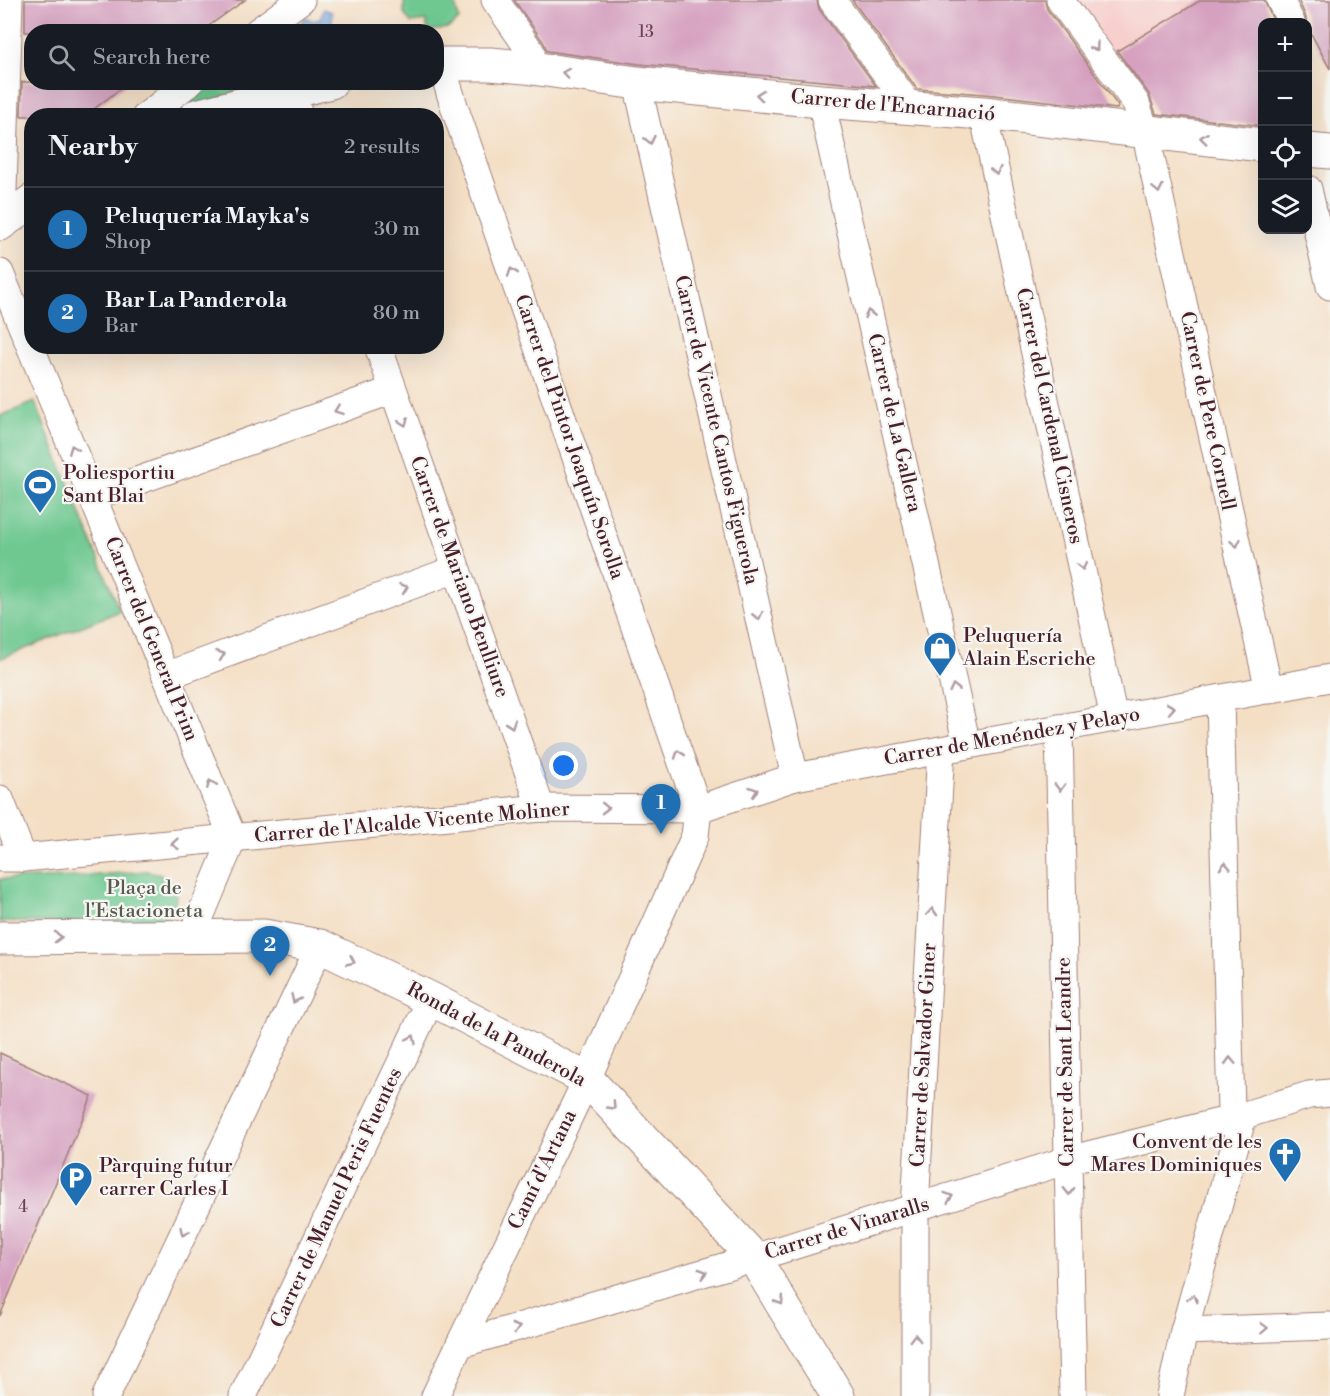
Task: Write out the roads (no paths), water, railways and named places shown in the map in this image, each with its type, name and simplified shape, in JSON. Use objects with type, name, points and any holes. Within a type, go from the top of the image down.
[{"type":"street","points":[[1,224],[9,0]]},
{"type":"street","points":[[271,24],[301,0]]},
{"type":"street","points":[[495,0],[531,52],[525,67]]},
{"type":"street","points":[[832,0],[912,109]]},
{"type":"street","name":"Carrer de Pere Cornell","points":[[1060,0],[1136,103],[1145,131],[1269,690]]},
{"type":"street","points":[[1280,0],[1289,18]]},
{"type":"street","name":"Carrer de l'Encarnació","points":[[444,64],[525,67],[637,82],[821,101],[983,113],[1258,144]]},
{"type":"street","name":"Carrer del Pintor Joaquín Sorolla","points":[[444,78],[698,809]]},
{"type":"street","name":"Carrer de Vicente Cantos Figuerola","points":[[637,82],[795,777]]},
{"type":"street","points":[[156,108],[180,90]]},
{"type":"street","points":[[236,108],[292,97],[310,90]]},
{"type":"street","name":"Carrer de La Gallera","points":[[821,101],[954,748]]},
{"type":"street","name":"Carrer del Cardenal Cisneros","points":[[983,113],[1114,718]]},
{"type":"street","points":[[1312,150],[1330,152]]},
{"type":"street","points":[[1,224],[24,207]]},
{"type":"street","points":[[1312,207],[1330,286]]},
{"type":"street","name":"Carrer del General Prim","points":[[0,273],[24,331]]},
{"type":"street","name":"Carrer del General Prim","points":[[33,354],[233,838]]},
{"type":"street","name":"Carrer de Mariano Benlliure","points":[[381,354],[541,808]]},
{"type":"street","points":[[92,497],[393,390]]},
{"type":"street","points":[[166,676],[456,568]]},
{"type":"street","name":"Carrer de Menéndez y Pelayo","points":[[698,809],[795,777],[1330,678]]},
{"type":"street","points":[[1170,1396],[1184,1330],[1240,1127],[1231,1110],[1220,699]]},
{"type":"street","name":"Carrer de Sant Leandre","points":[[1059,728],[1073,1396]]},
{"type":"street","name":"Carrer de Salvador Giner","points":[[915,1396],[915,1208],[954,748]]},
{"type":"street","points":[[0,799],[12,858],[233,838],[192,936],[0,938]]},
{"type":"street","name":"Carrer de l'Alcalde Vicente Moliner","points":[[233,838],[541,808],[698,809]]},
{"type":"street","name":"Camí d'Artana","points":[[435,1396],[586,1079],[695,836],[698,809]]},
{"type":"street","name":"Ronda de la Panderola","points":[[192,936],[264,936],[320,946],[431,999],[586,1079],[754,1258],[838,1396]]},
{"type":"street","points":[[106,1396],[320,946]]},
{"type":"street","name":"Carrer de Manuel Peris Fuentes","points":[[243,1396],[431,999]]},
{"type":"street","name":"Carrer de Vinaralls","points":[[460,1344],[754,1258],[1068,1160],[1235,1118],[1309,1095],[1330,1093]]},
{"type":"street","points":[[1184,1330],[1330,1326]]},
{"type":"water","points":[[324,9],[332,12],[332,24],[300,24],[305,17],[313,21],[320,19]]},
{"type":"place","name":"Poliesportiu Sant Blai","points":[[40,514]]},
{"type":"place","name":"Peluquería Alain Escriche","points":[[940,677]]},
{"type":"place","name":"Peluquería Mayka's","points":[[661,834]]},
{"type":"place","name":"Bar La Panderola","points":[[270,976]]},
{"type":"place","name":"Convent de les Mares Dominiques","points":[[1285,1183]]},
{"type":"place","name":"Pàrquing futur carrer Carles I","points":[[76,1207]]},
{"type":"park label","name":"Plaça de l'Estacioneta","points":[[144,900]]}]
